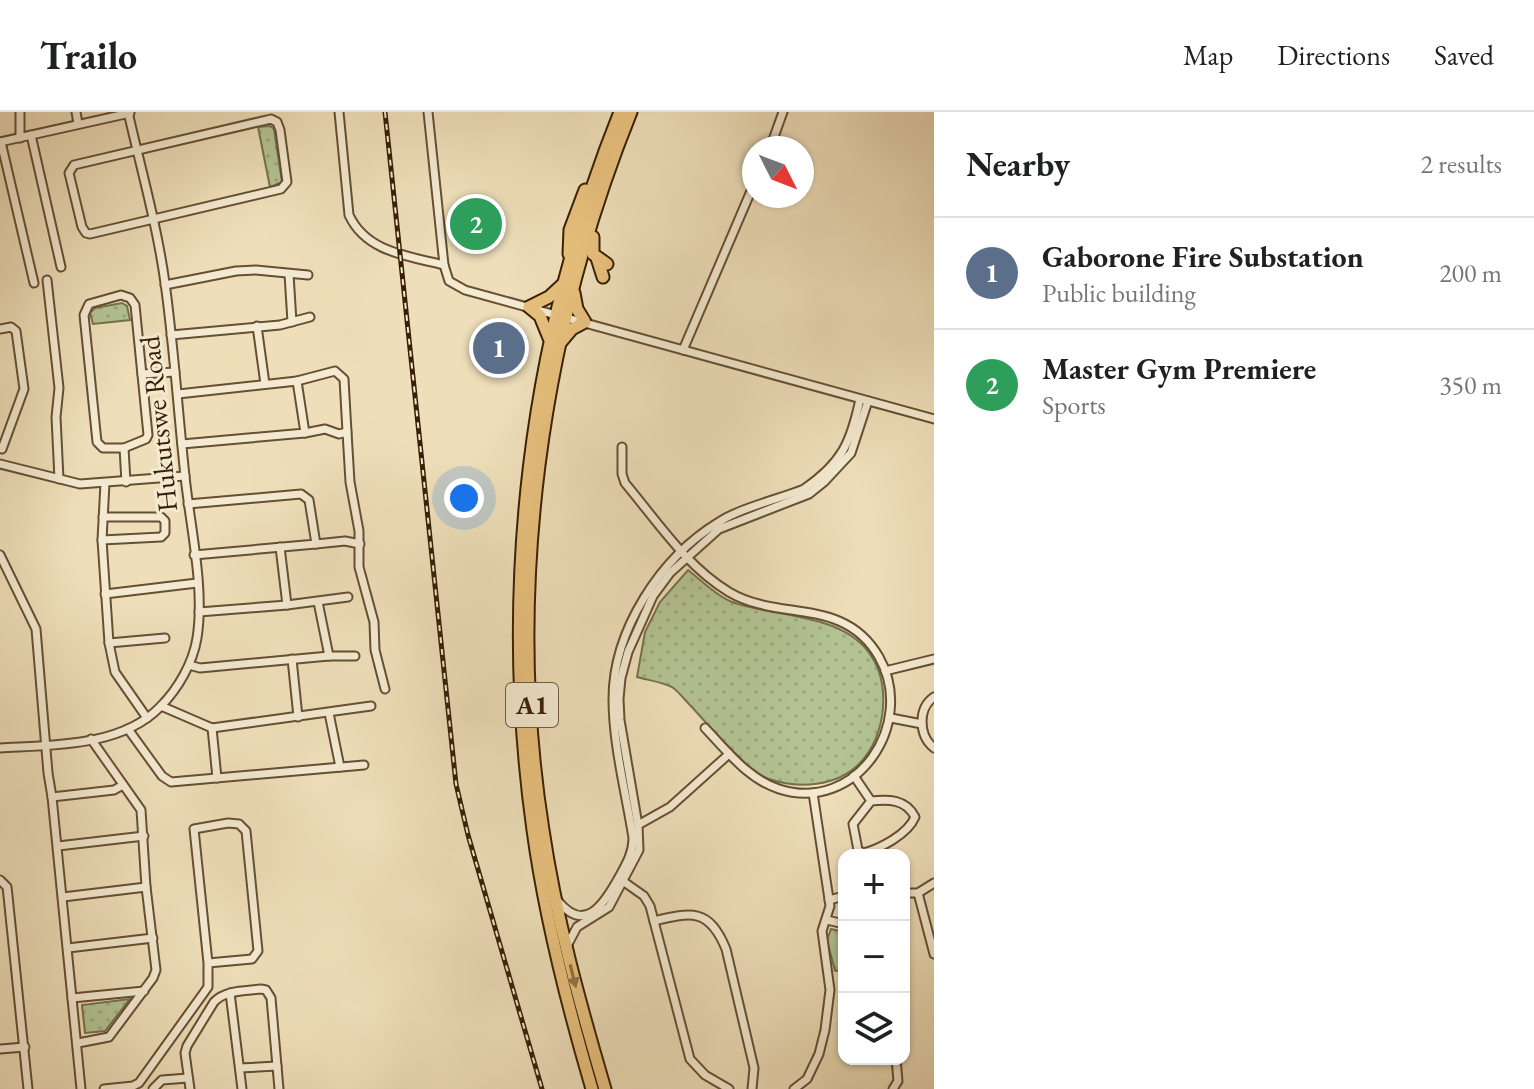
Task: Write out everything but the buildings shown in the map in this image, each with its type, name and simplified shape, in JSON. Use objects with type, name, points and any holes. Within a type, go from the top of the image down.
[{"type":"highway","name":"A1","points":[[568,287],[569,262],[598,169],[620,112]]},
{"type":"highway","name":"A1","points":[[592,1089],[548,923],[533,831],[522,724],[519,616],[525,497],[534,424],[568,287],[631,112]]},
{"type":"highway","points":[[598,201],[592,242],[593,254],[602,261],[603,277]]},
{"type":"highway","points":[[568,287],[585,322],[554,344],[540,316],[529,307],[568,287]]},
{"type":"highway","name":"A1","points":[[554,344],[537,495],[529,621],[534,763],[554,897],[605,1089]]},
{"type":"street","points":[[20,112],[20,138]]},
{"type":"street","points":[[76,112],[78,124]]},
{"type":"street","points":[[34,283],[4,177],[1,142],[129,112]]},
{"type":"street","name":"Hukutswe Road","points":[[0,748],[91,739],[128,729],[161,706],[189,665],[197,641],[197,583],[165,285],[129,112]]},
{"type":"street","points":[[339,112],[347,203],[349,215],[357,229],[381,248],[444,265]]},
{"type":"street","points":[[428,112],[444,265],[446,276],[458,287],[934,419]]},
{"type":"street","points":[[774,136],[783,112]]},
{"type":"street","points":[[271,119],[277,122],[280,130],[287,182],[284,187],[86,233],[69,173],[71,167],[136,150],[271,119]]},
{"type":"street","points":[[31,135],[61,267]]},
{"type":"street","points":[[683,350],[744,208]]},
{"type":"street","points":[[165,285],[236,271],[308,275]]},
{"type":"street","points":[[289,274],[292,322]]},
{"type":"street","points":[[47,280],[59,388],[56,417],[59,479]]},
{"type":"street","points":[[121,295],[133,301],[148,435],[143,442],[124,448],[103,448],[97,442],[84,315],[89,304],[121,295]]},
{"type":"street","points":[[171,335],[292,322],[310,317]]},
{"type":"street","points":[[257,326],[265,384]]},
{"type":"street","points":[[0,329],[11,327],[16,331],[24,385],[1,445],[2,464],[75,484],[185,476]]},
{"type":"street","points":[[178,394],[297,381],[335,371],[342,375],[350,482],[360,544],[359,567],[374,622],[375,650],[385,689]]},
{"type":"street","points":[[142,374],[175,372]]},
{"type":"street","points":[[297,381],[305,433]]},
{"type":"street","points":[[845,394],[859,418]]},
{"type":"street","points":[[554,897],[568,912],[587,915],[606,901],[622,880],[632,851],[633,838],[614,714],[615,676],[642,603],[684,555],[725,525],[816,489],[851,453],[864,400]]},
{"type":"street","points":[[859,418],[880,404]]},
{"type":"street","points":[[182,444],[325,429],[339,434],[347,432]]},
{"type":"street","points":[[622,447],[625,483],[684,555],[712,580],[737,596],[761,604],[809,611],[844,622],[870,644],[885,671],[891,690],[891,718],[880,747],[869,763],[854,776],[813,793],[788,791],[767,784],[749,773],[705,728]]},
{"type":"street","points":[[124,448],[126,482]]},
{"type":"street","points":[[105,483],[102,540],[109,643],[115,672],[147,718]]},
{"type":"street","points":[[188,504],[301,494],[309,500],[316,544]]},
{"type":"street","points":[[102,540],[161,537],[165,533],[165,521],[161,517],[103,517]]},
{"type":"street","points":[[194,555],[345,541],[360,544]]},
{"type":"street","points":[[280,547],[287,605]]},
{"type":"street","points":[[0,555],[36,629],[81,1089]]},
{"type":"street","points":[[567,951],[573,931],[609,907],[639,850],[638,825],[620,720],[621,678],[642,615],[684,555]]},
{"type":"street","points":[[105,594],[197,583]]},
{"type":"street","points":[[199,612],[348,597]]},
{"type":"street","points":[[318,602],[329,656]]},
{"type":"street","points":[[109,643],[165,638]]},
{"type":"street","points":[[189,665],[200,668],[355,656]]},
{"type":"street","points":[[292,659],[298,717]]},
{"type":"street","points":[[885,671],[934,659]]},
{"type":"street","points":[[934,697],[927,703],[922,724],[923,737],[934,748]]},
{"type":"street","points":[[161,706],[212,728],[371,706]]},
{"type":"street","points":[[329,713],[340,767]]},
{"type":"street","points":[[891,718],[922,724]]},
{"type":"street","points":[[212,728],[217,778]]},
{"type":"street","points":[[128,729],[162,776],[171,782],[364,765]]},
{"type":"street","points":[[78,1043],[109,1037],[156,970],[140,805],[91,739]]},
{"type":"street","points":[[638,825],[661,814],[729,754]]},
{"type":"street","points":[[854,776],[871,801]]},
{"type":"street","points":[[52,797],[114,790],[123,785]]},
{"type":"street","points":[[794,1089],[807,1079],[819,1054],[828,1012],[829,970],[822,931],[827,920],[829,900],[813,793]]},
{"type":"street","points":[[892,799],[912,810],[914,821],[894,838],[865,853],[858,850],[853,824],[871,801],[892,799]]},
{"type":"street","points":[[104,1089],[139,1083],[207,989],[208,963],[194,829],[239,824],[246,831],[258,951],[252,959],[208,963]]},
{"type":"street","points":[[58,846],[144,836]]},
{"type":"street","points":[[0,880],[7,887],[28,1089]]},
{"type":"street","points":[[622,880],[648,901],[686,1051],[698,1069],[729,1089]]},
{"type":"street","points":[[910,893],[918,893],[934,883]]},
{"type":"street","points":[[63,897],[146,887]]},
{"type":"street","points":[[918,893],[934,954]]},
{"type":"street","points":[[829,900],[838,898]]},
{"type":"street","points":[[654,921],[694,914],[709,921],[719,933],[726,949],[754,1068],[752,1089]]},
{"type":"street","points":[[827,920],[838,923]]},
{"type":"street","points":[[0,930],[11,929]]},
{"type":"street","points":[[68,948],[153,938]]},
{"type":"street","points":[[190,1089],[186,1050],[214,1002],[219,996],[261,989],[269,994],[279,1089]]},
{"type":"street","points":[[72,998],[144,991]]},
{"type":"street","points":[[230,993],[242,1089]]},
{"type":"street","points":[[172,1038],[186,1050]]},
{"type":"street","points":[[166,1046],[186,1050]]},
{"type":"street","points":[[0,1049],[25,1047]]},
{"type":"street","points":[[893,1089],[898,1081],[897,1065]]},
{"type":"street","points":[[240,1068],[277,1066]]},
{"type":"street","points":[[153,1089],[162,1080],[188,1078]]},
{"type":"street","points":[[807,1079],[815,1089]]},
{"type":"green space","points":[[270,126],[274,129],[282,182],[270,187],[258,127]]},
{"type":"green space","points":[[122,303],[127,306],[130,320],[93,324],[90,313],[95,308]]},
{"type":"green space","points":[[688,570],[714,592],[732,602],[839,629],[867,650],[880,677],[883,708],[876,738],[851,771],[817,784],[792,784],[769,779],[738,757],[674,689],[637,677],[645,632],[660,602]]},
{"type":"green space","points":[[831,929],[838,931],[838,971],[835,971],[827,940]]},
{"type":"green space","points":[[130,999],[105,1031],[85,1033],[82,1005]]},
{"type":"railway","points":[[385,112],[456,784],[542,1089]]},
{"type":"place","name":"Master Gym Premiere","points":[[476,224]]},
{"type":"place","name":"Gaborone Fire Substation","points":[[499,348]]}]
